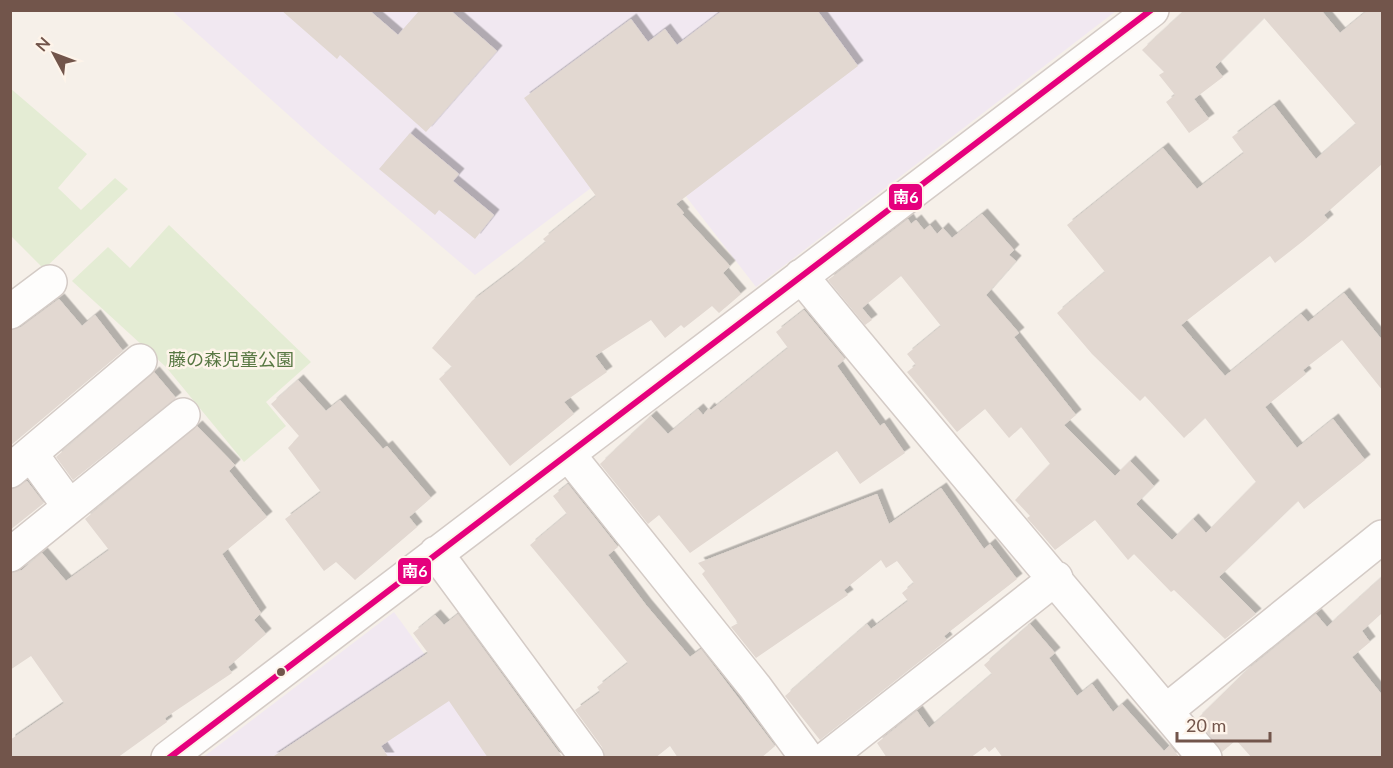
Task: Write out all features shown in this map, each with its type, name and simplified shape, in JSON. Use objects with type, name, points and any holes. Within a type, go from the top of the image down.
[{"type":"street","points":[[168,758],[436,552],[1152,10]]},
{"type":"street","points":[[801,276],[993,509],[1056,578],[1205,758]]},
{"type":"street","points":[[10,312],[50,282]]},
{"type":"street","points":[[69,506],[16,466],[140,361]]},
{"type":"street","points":[[10,555],[183,415]]},
{"type":"street","points":[[568,454],[755,687],[807,758]]},
{"type":"street","points":[[1166,711],[1383,537]]},
{"type":"street","points":[[436,552],[587,758]]},
{"type":"street","points":[[827,758],[1056,578]]},
{"type":"shaded area","points":[[172,11],[1116,11],[756,287],[647,146],[475,275],[322,145]]},
{"type":"shaded area","points":[[394,612],[449,688],[510,758],[202,758]]},
{"type":"green space","points":[[10,88],[87,154],[58,188],[81,210],[115,178],[128,189],[44,269],[11,236]]},
{"type":"green space","name":"藤の森児童公園","points":[[169,225],[311,362],[266,402],[286,426],[244,462],[166,367],[72,281],[108,247],[130,268]]},
{"type":"building","points":[[281,10],[369,10],[398,35],[420,10],[450,10],[497,51],[426,132],[340,55],[337,59]]},
{"type":"building","points":[[723,10],[817,10],[858,66],[676,204],[684,213],[682,214],[730,266],[723,273],[741,294],[719,313],[712,306],[684,328],[681,325],[665,338],[651,320],[595,356],[607,372],[564,402],[574,414],[510,466],[439,379],[452,367],[432,348],[472,301],[513,270],[546,242],[543,239],[596,196],[524,98],[631,19],[648,42],[665,29],[677,45]]},
{"type":"building","points":[[1185,10],[1321,10],[1340,33],[1368,10],[1383,10],[1383,163],[1324,215],[1328,220],[1303,241],[1275,263],[1270,256],[1181,325],[1225,376],[1301,314],[1308,322],[1344,293],[1383,341],[1383,391],[1342,340],[1303,370],[1306,374],[1265,407],[1297,448],[1333,419],[1365,460],[1304,509],[1298,501],[1219,577],[1256,614],[1225,639],[1174,590],[1171,592],[1134,554],[1128,560],[1095,520],[1055,550],[1027,518],[1030,516],[1015,500],[1050,464],[1021,427],[1009,438],[985,409],[957,432],[907,372],[916,365],[907,354],[941,326],[901,276],[862,308],[872,320],[865,325],[828,280],[908,219],[911,224],[916,220],[924,230],[930,225],[937,234],[943,228],[952,238],[982,214],[1014,250],[1009,255],[1016,261],[986,295],[1019,333],[1014,337],[1076,415],[1064,425],[1115,476],[1130,461],[1154,486],[1136,504],[1172,540],[1193,519],[1206,533],[1256,482],[1205,418],[1184,438],[1145,396],[1140,401],[1092,354],[1057,313],[1105,272],[1067,225],[1163,148],[1197,189],[1244,153],[1232,137],[1274,105],[1316,159],[1356,124],[1264,18],[1215,67],[1223,77],[1194,99],[1209,119],[1189,133],[1166,102],[1175,95],[1159,75],[1164,72],[1142,50]]},
{"type":"building","points":[[410,133],[459,174],[453,181],[494,215],[475,239],[439,210],[435,215],[379,169]]},
{"type":"building","points":[[59,299],[82,326],[95,315],[123,351],[10,446],[10,330],[21,327]]},
{"type":"building","points":[[804,310],[845,359],[837,366],[880,426],[884,423],[905,453],[860,484],[837,451],[690,553],[659,515],[648,524],[600,464],[651,416],[668,434],[698,409],[703,415],[709,408],[711,410],[788,348],[776,332]]},
{"type":"building","points":[[154,372],[176,398],[73,480],[56,457]]},
{"type":"building","points":[[298,380],[326,411],[340,400],[383,449],[387,446],[431,498],[409,517],[417,527],[355,580],[336,562],[324,571],[285,519],[321,492],[288,448],[299,436],[271,404]]},
{"type":"building","points":[[197,426],[235,465],[229,471],[267,517],[222,554],[261,613],[254,620],[266,634],[228,667],[232,673],[165,718],[167,722],[117,758],[10,758],[10,740],[64,703],[31,656],[10,670],[10,573],[22,570],[42,553],[66,581],[109,550],[85,519]]},
{"type":"building","points":[[27,481],[44,503],[10,530],[10,489]]},
{"type":"building","points":[[568,484],[618,547],[608,555],[646,605],[690,657],[701,649],[775,746],[761,758],[678,758],[670,746],[655,758],[605,758],[602,747],[575,710],[600,692],[597,687],[628,663],[530,545],[567,514],[553,496]]},
{"type":"building","points":[[941,488],[984,549],[990,544],[1017,579],[944,636],[947,640],[820,740],[785,696],[867,624],[871,629],[908,601],[902,593],[914,583],[897,561],[886,568],[881,560],[844,590],[848,595],[756,658],[731,627],[738,623],[702,574],[705,571],[698,563],[877,494],[889,524]]},
{"type":"building","points":[[1383,576],[1383,612],[1362,631],[1370,642],[1352,657],[1383,696],[1383,758],[1252,758],[1236,740],[1222,752],[1197,719],[1247,670],[1316,614],[1327,627]]},
{"type":"building","points":[[458,614],[563,758],[488,758],[449,701],[381,746],[389,758],[271,758],[428,653],[413,633],[435,615],[444,625]]},
{"type":"building","points":[[1030,624],[1055,653],[1049,658],[1077,696],[1092,684],[1113,712],[1122,704],[1164,751],[1170,745],[1180,758],[1003,758],[995,747],[989,752],[985,747],[970,758],[887,758],[877,743],[917,711],[929,728],[992,674],[984,665]]},
{"type":"transit line","name":"南6","points":[[169,758],[1151,10]]}]
